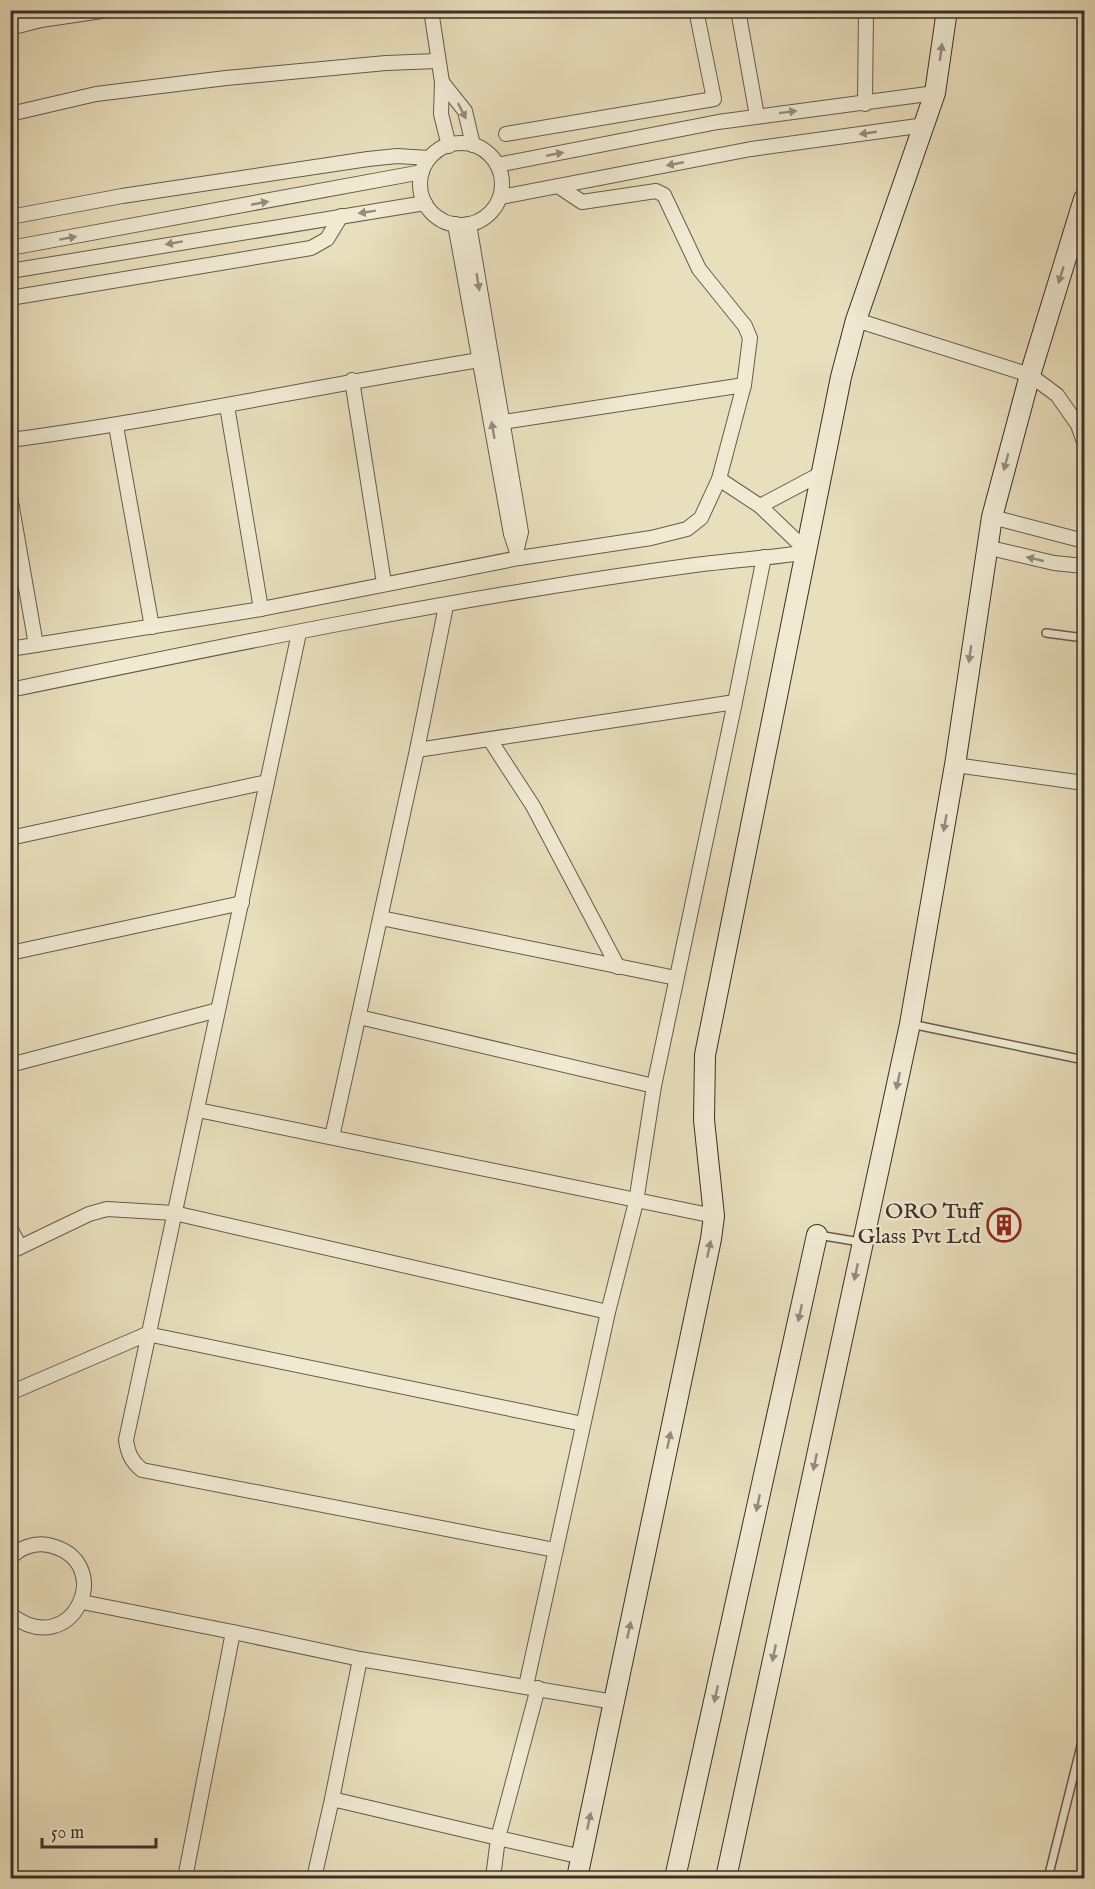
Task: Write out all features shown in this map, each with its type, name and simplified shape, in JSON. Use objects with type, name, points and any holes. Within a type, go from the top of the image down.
[{"type":"main road","points":[[577,1878],[714,1216],[704,1120],[705,1055],[824,472],[833,415],[856,320],[926,125],[935,93],[947,10]]},
{"type":"main road","points":[[726,1878],[910,1024],[954,765],[992,517],[1030,375],[1084,199]]},
{"type":"main road","points":[[675,1878],[817,1235]]},
{"type":"street","points":[[10,28],[41,20],[108,10]]},
{"type":"street","points":[[431,10],[442,82],[441,114],[449,146]]},
{"type":"street","points":[[506,134],[714,99],[696,10]]},
{"type":"street","points":[[738,10],[757,116]]},
{"type":"street","points":[[865,104],[866,10]]},
{"type":"street","points":[[10,114],[96,94],[226,78],[387,63],[437,61]]},
{"type":"street","points":[[442,82],[465,111],[473,145]]},
{"type":"street","points":[[497,165],[757,116],[865,104],[935,93]]},
{"type":"street","points":[[501,196],[751,149],[926,125]]},
{"type":"street","points":[[457,143],[473,145],[487,153],[497,165],[502,181],[501,196],[493,211],[480,221],[462,224],[435,216],[425,203],[420,188],[422,172],[429,158],[449,146],[457,143]]},
{"type":"street","points":[[10,217],[133,194],[368,159],[397,156],[429,158]]},
{"type":"street","points":[[10,248],[422,172]]},
{"type":"street","points":[[10,649],[261,609],[518,553],[651,538],[687,529],[701,518],[719,479],[744,385],[750,338],[745,326],[699,269],[668,198],[656,191],[582,202],[558,186]]},
{"type":"street","points":[[10,271],[425,203]]},
{"type":"street","points":[[10,298],[311,248],[327,239],[341,216]]},
{"type":"street","points":[[462,224],[480,360],[511,534],[518,553]]},
{"type":"street","points":[[462,224],[503,422],[521,532],[518,553]]},
{"type":"street","points":[[856,320],[1030,375],[1057,395],[1078,425],[1084,442]]},
{"type":"street","points":[[10,440],[116,426],[352,380],[480,360]]},
{"type":"street","points":[[352,380],[384,583]]},
{"type":"street","points":[[503,422],[744,385]]},
{"type":"street","points":[[227,406],[261,609]]},
{"type":"street","points":[[116,426],[152,627]]},
{"type":"street","points":[[760,506],[824,472]]},
{"type":"street","points":[[719,479],[760,506],[808,552]]},
{"type":"street","points":[[10,496],[36,645]]},
{"type":"street","points":[[992,517],[1084,541]]},
{"type":"street","points":[[986,547],[1053,563],[1084,566]]},
{"type":"street","points":[[10,690],[446,606],[696,565],[808,552]]},
{"type":"street","points":[[493,1878],[498,1838],[532,1687],[555,1550],[608,1312],[636,1202],[654,1086],[764,558]]},
{"type":"street","points":[[332,1137],[381,918],[446,606]]},
{"type":"street","points":[[299,633],[126,1440],[133,1463],[142,1470],[555,1550]]},
{"type":"street","points":[[417,750],[735,702]]},
{"type":"street","points":[[490,740],[533,806],[618,967]]},
{"type":"street","points":[[954,765],[1084,783]]},
{"type":"street","points":[[10,838],[267,782]]},
{"type":"street","points":[[10,953],[242,903]]},
{"type":"street","points":[[381,918],[676,978]]},
{"type":"street","points":[[10,1065],[218,1010]]},
{"type":"street","points":[[359,1017],[654,1086]]},
{"type":"street","points":[[198,1110],[636,1202],[714,1216]]},
{"type":"street","points":[[10,1228],[15,1250],[89,1214],[107,1209],[174,1213],[608,1312]]},
{"type":"street","points":[[10,1393],[147,1334],[583,1424]]},
{"type":"street","points":[[11,1615],[25,1625],[41,1629],[58,1626],[73,1616],[82,1602],[85,1586],[81,1570],[72,1557],[59,1547],[43,1544],[27,1546],[12,1554]]},
{"type":"street","points":[[82,1602],[360,1659],[614,1702]]},
{"type":"street","points":[[185,1878],[233,1632]]},
{"type":"street","points":[[314,1878],[360,1659]]},
{"type":"street","points":[[332,1799],[582,1857]]},
{"type":"lane","points":[[1046,633],[1084,638]]},
{"type":"lane","points":[[910,1024],[1084,1060]]},
{"type":"lane","points":[[817,1235],[863,1243]]},
{"type":"lane","points":[[1048,1878],[1084,1734]]},
{"type":"place","name":"ORO Tuff Glass Pvt Ltd","points":[[1004,1225]]}]
